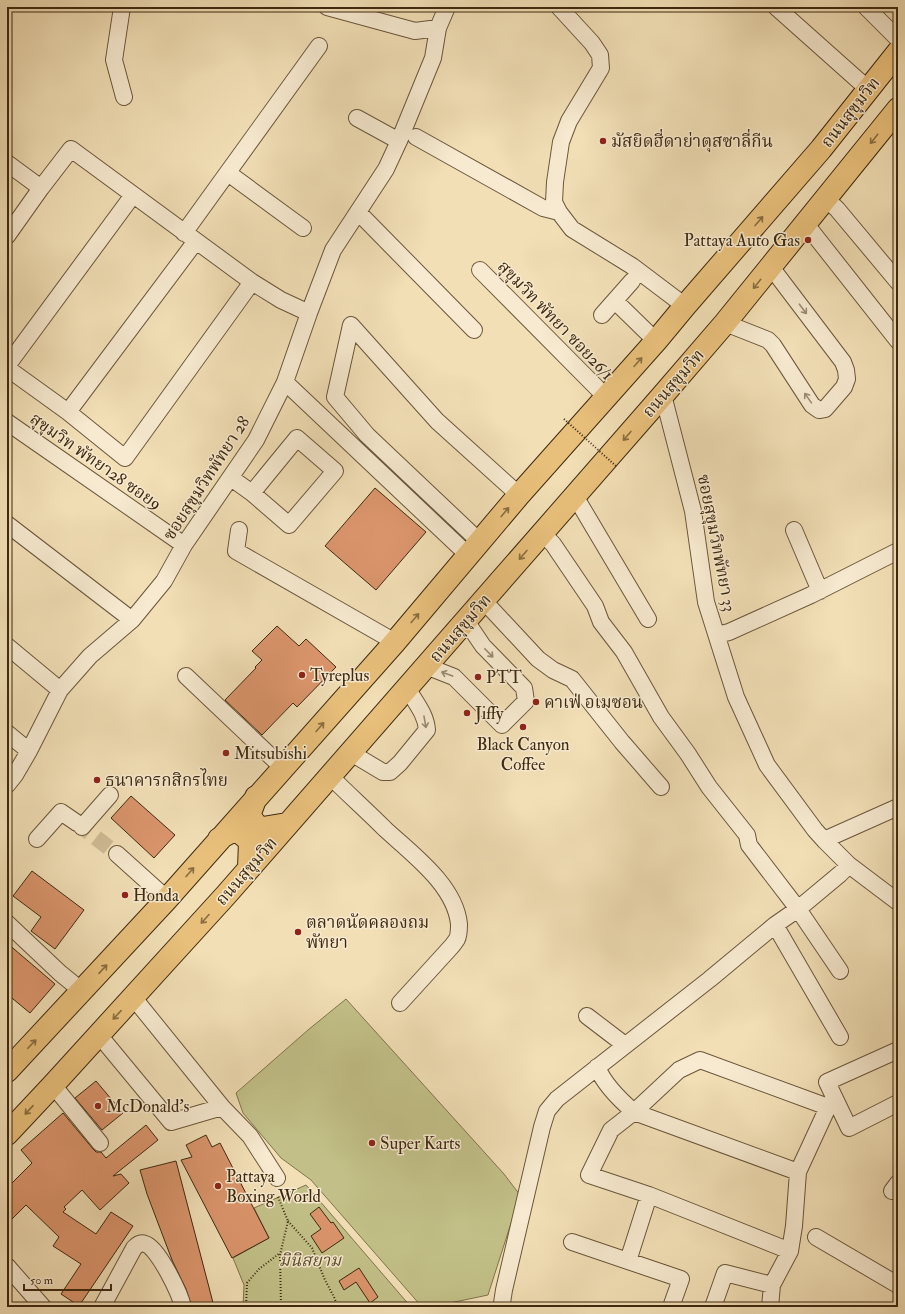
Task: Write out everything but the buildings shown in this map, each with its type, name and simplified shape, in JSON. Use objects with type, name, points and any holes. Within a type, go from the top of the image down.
[{"type":"highway","name":"ถนนสุขุมวิท","points":[[7,1071],[167,899],[395,642],[518,496],[656,341],[822,149],[868,88],[898,52]]},
{"type":"highway","name":"ถนนสุขุมวิท","points":[[7,1134],[99,1035],[249,868],[663,395],[725,323],[898,109]]},
{"type":"highway","points":[[256,797],[250,813],[251,818],[256,825],[263,828],[287,824]]},
{"type":"highway","points":[[219,839],[232,831],[244,835],[250,842],[249,868]]},
{"type":"street","points":[[122,7],[114,60],[124,97]]},
{"type":"street","points":[[327,7],[415,31],[438,28]]},
{"type":"street","name":"ซอยสุขุมวิทพัทยา 28","points":[[7,785],[15,775],[29,751],[60,690],[90,656],[132,620],[164,581],[184,545],[256,440],[284,382],[333,250],[386,169],[399,141],[433,58],[438,28],[447,7]]},
{"type":"street","points":[[559,7],[592,43],[600,55],[601,68],[569,121],[561,142],[555,182],[554,202],[559,212],[572,229],[632,266],[685,306]]},
{"type":"street","points":[[776,7],[868,88]]},
{"type":"street","points":[[866,7],[898,39]]},
{"type":"street","points":[[68,412],[190,237],[228,173],[319,46]]},
{"type":"street","points":[[356,118],[399,141]]},
{"type":"street","points":[[416,137],[543,208],[559,212]]},
{"type":"street","points":[[7,236],[40,188],[71,149],[252,282],[280,300],[309,313]]},
{"type":"street","points":[[7,163],[40,188]]},
{"type":"street","points":[[228,173],[303,228]]},
{"type":"street","points":[[133,195],[7,367],[68,412],[125,458],[252,282]]},
{"type":"street","points":[[826,199],[837,209],[898,282]]},
{"type":"street","points":[[358,212],[474,330]]},
{"type":"street","points":[[806,223],[898,341]]},
{"type":"street","points":[[725,323],[768,340],[773,345],[812,405],[819,410],[825,408],[844,387],[847,379],[843,362],[771,267]]},
{"type":"street","name":"สุขุมวิท พัทยา ซอย26/1","points":[[480,270],[606,397]]},
{"type":"street","points":[[602,315],[632,281]]},
{"type":"street","points":[[614,301],[656,341]]},
{"type":"street","points":[[474,548],[367,435],[335,397],[351,325],[437,421],[518,496]]},
{"type":"street","points":[[284,382],[474,548]]},
{"type":"street","name":"ซอยสุขุมวิทพัทยา 33","points":[[663,395],[693,511],[706,602],[736,697],[767,765],[824,840],[849,865],[897,899]]},
{"type":"street","name":"สุขุมวิท พัทยา28 ซอย9","points":[[7,422],[184,545]]},
{"type":"street","points":[[231,478],[252,493],[289,525],[335,470],[297,438],[252,493]]},
{"type":"street","points":[[575,496],[648,619]]},
{"type":"street","points":[[7,524],[132,620]]},
{"type":"street","points":[[239,530],[236,551],[395,642]]},
{"type":"street","points":[[794,530],[820,591]]},
{"type":"street","points":[[542,533],[553,544],[595,606],[601,622],[624,652],[661,717],[688,754],[709,787],[747,835],[749,845],[798,909],[840,971]]},
{"type":"street","points":[[717,635],[729,632],[820,591],[898,551]]},
{"type":"street","points":[[483,600],[538,659],[553,670],[572,679],[622,742],[661,787]]},
{"type":"street","points":[[426,666],[454,677],[502,725],[526,701],[524,688],[483,646],[466,621]]},
{"type":"street","points":[[7,646],[60,690]]},
{"type":"street","points":[[186,676],[283,768]]},
{"type":"street","points":[[351,753],[383,772],[390,772],[400,763],[427,730],[424,715],[407,688]]},
{"type":"street","points":[[7,733],[29,751]]},
{"type":"street","points":[[330,776],[431,871],[443,886],[458,916],[458,938],[452,947],[400,1003]]},
{"type":"street","points":[[37,840],[61,812],[79,825],[110,795]]},
{"type":"street","points":[[824,840],[898,808]]},
{"type":"street","points":[[117,854],[167,899]]},
{"type":"street","points":[[504,1307],[502,1303],[504,1290],[547,1111],[557,1099],[710,979],[775,925],[798,909],[849,865]]},
{"type":"street","points":[[7,923],[60,973],[82,991]]},
{"type":"street","points":[[775,925],[840,1037]]},
{"type":"street","points":[[133,997],[222,1108],[250,1136],[277,1178]]},
{"type":"street","points":[[587,1016],[625,1045]]},
{"type":"street","points":[[99,1035],[171,1122],[222,1108]]},
{"type":"street","points":[[898,1050],[827,1082],[849,1128],[898,1103]]},
{"type":"street","points":[[770,1307],[772,1285],[790,1250],[794,1226],[798,1172],[828,1107],[700,1060],[679,1070],[634,1112],[611,1130],[589,1175],[649,1195],[790,1250]]},
{"type":"street","points":[[597,1067],[600,1076],[634,1112],[798,1172]]},
{"type":"street","points":[[52,1085],[100,1143]]},
{"type":"street","points":[[628,1261],[649,1195]]},
{"type":"street","points":[[816,1237],[898,1285]]},
{"type":"street","points":[[572,1242],[680,1279],[671,1307]]},
{"type":"street","points":[[102,1307],[134,1248],[138,1244],[144,1243],[151,1247],[171,1278],[181,1299],[183,1307]]},
{"type":"street","points":[[7,1266],[43,1307]]},
{"type":"street","points":[[713,1307],[725,1273],[772,1285]]},
{"type":"path","points":[[564,419],[617,467]]},
{"type":"path","points":[[278,1197],[288,1221],[312,1248],[338,1307]]},
{"type":"path","points":[[281,1307],[281,1252],[288,1221]]},
{"type":"path","points":[[246,1307],[247,1283],[260,1269],[281,1252]]},
{"type":"green space","name":"Super Karts","points":[[346,999],[504,1174],[520,1195],[488,1295],[431,1307],[422,1307],[311,1180],[281,1158],[243,1113],[236,1093]]},
{"type":"green space","name":"มินิสยาม","points":[[306,1185],[411,1307],[243,1307],[244,1285],[233,1258],[269,1238],[254,1208]]},
{"type":"tunnel","points":[[77,823],[117,854]]},
{"type":"place","name":"มัสยิดฮี่ดาย่าตุสซาลี่กีน","points":[[603,141]]},
{"type":"place","name":"Pattaya Auto Gas","points":[[808,240]]},
{"type":"place","name":"Tyreplus","points":[[302,675]]},
{"type":"place","name":"PTT","points":[[478,677]]},
{"type":"place","name":"คาเฟ่ อเมซอน","points":[[536,702]]},
{"type":"place","name":"Jiffy","points":[[467,713]]},
{"type":"place","name":"Black Canyon Coffee","points":[[523,727]]},
{"type":"place","name":"Mitsubishi","points":[[226,753]]},
{"type":"place","name":"ธนาคารกสิกรไทย","points":[[97,780]]},
{"type":"place","name":"Honda","points":[[125,895]]},
{"type":"place","name":"ตลาดนัดคลองถม พัทยา","points":[[298,932]]},
{"type":"place","name":"McDonald's","points":[[98,1106]]},
{"type":"place","name":"Super Karts","points":[[372,1143]]},
{"type":"place","name":"Pattaya Boxing World","points":[[218,1186]]}]
